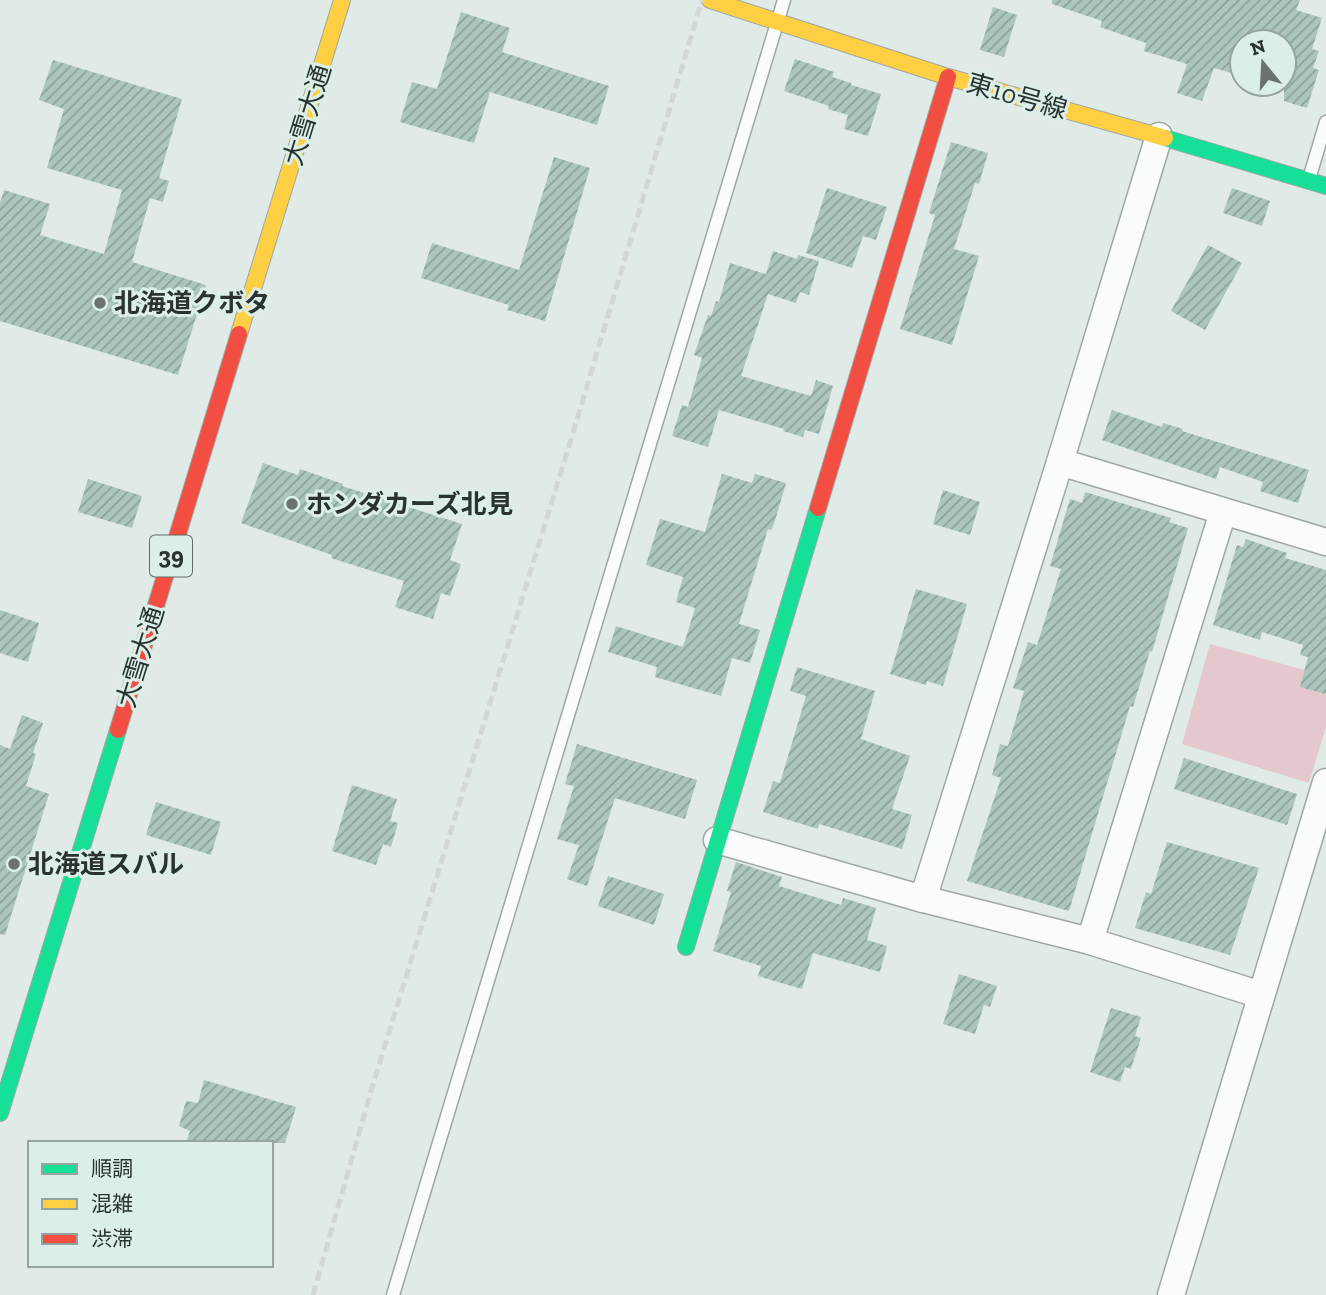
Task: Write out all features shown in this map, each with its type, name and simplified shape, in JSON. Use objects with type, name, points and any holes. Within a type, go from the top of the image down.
[{"type":"main road","name":"大雪大通","points":[[0,1112],[342,0]]},
{"type":"main road","name":"東10号線","points":[[710,0],[948,77],[1326,186]]},
{"type":"main road","points":[[686,947],[948,77]]},
{"type":"street","points":[[923,899],[1159,136]]},
{"type":"street","points":[[1060,461],[1326,542]]},
{"type":"street","points":[[1090,941],[1223,512]]},
{"type":"street","points":[[1171,1295],[1326,782]]},
{"type":"street","points":[[717,840],[923,899],[1090,941],[1261,995]]},
{"type":"lane","points":[[393,1295],[785,0]]},
{"type":"lane","points":[[1308,181],[1326,122]]},
{"type":"shaded area","points":[[1210,644],[1326,676],[1326,727],[1309,783],[1182,744]]},
{"type":"building","points":[[1052,0],[1300,0],[1296,10],[1322,18],[1312,49],[1319,51],[1313,68],[1319,70],[1307,108],[1284,101],[1284,98],[1298,98],[1298,28],[1228,28],[1228,72],[1214,68],[1202,101],[1177,93],[1187,64],[1144,51],[1146,43],[1100,27],[1102,21],[1052,4]]},
{"type":"building","points":[[993,7],[1017,15],[1004,57],[980,50]]},
{"type":"building","points":[[461,12],[510,28],[502,52],[609,86],[597,125],[490,92],[474,143],[400,122],[412,82],[437,89]]},
{"type":"building","points":[[795,59],[834,72],[832,77],[851,85],[881,94],[868,136],[844,129],[848,115],[784,91]]},
{"type":"building","points":[[53,60],[182,99],[159,178],[169,181],[163,202],[150,198],[132,262],[206,285],[178,375],[0,321],[0,203],[4,190],[50,204],[40,235],[104,254],[122,190],[47,168],[64,109],[39,100]]},
{"type":"building","points":[[951,142],[988,153],[979,184],[975,183],[954,249],[979,256],[952,345],[900,329],[935,215],[929,213]]},
{"type":"building","points":[[554,157],[590,168],[545,321],[507,310],[509,305],[421,278],[432,243],[519,270]]},
{"type":"building","points":[[827,188],[887,207],[876,240],[863,236],[852,268],[806,253]]},
{"type":"building","points":[[1232,188],[1270,201],[1262,226],[1223,213]]},
{"type":"building","points":[[1208,245],[1242,263],[1205,330],[1171,311]]},
{"type":"building","points":[[773,251],[797,259],[798,255],[819,261],[809,295],[800,292],[796,303],[768,294],[741,376],[811,396],[816,380],[833,386],[819,434],[805,430],[803,437],[719,410],[708,447],[672,436],[682,405],[688,407],[702,358],[694,355],[708,315],[711,316],[716,301],[719,302],[730,263],[766,274]]},
{"type":"building","points":[[1112,410],[1162,427],[1163,423],[1183,429],[1182,431],[1309,470],[1298,503],[1260,491],[1263,482],[1220,467],[1216,479],[1102,440]]},
{"type":"building","points":[[263,463],[298,475],[300,469],[343,484],[342,486],[462,524],[450,560],[461,564],[450,596],[441,593],[433,619],[395,607],[404,581],[331,558],[332,555],[241,523]]},
{"type":"building","points":[[722,474],[752,483],[755,474],[786,483],[774,524],[771,530],[768,529],[739,624],[760,630],[750,663],[732,658],[721,696],[655,677],[657,667],[608,652],[616,626],[683,647],[695,608],[676,602],[683,577],[646,565],[660,519],[705,532]]},
{"type":"building","points":[[88,479],[142,496],[132,528],[78,512]]},
{"type":"building","points":[[943,490],[980,502],[970,535],[933,524]]},
{"type":"building","points":[[1085,492],[1171,518],[1169,522],[1188,528],[1152,652],[1150,651],[1133,707],[1130,706],[1069,911],[967,881],[1001,778],[992,775],[1000,744],[1008,746],[1024,691],[1013,688],[1028,642],[1037,645],[1061,569],[1050,566],[1070,499],[1082,503]]},
{"type":"building","points":[[1246,539],[1287,553],[1285,558],[1326,570],[1326,694],[1300,687],[1308,657],[1300,655],[1303,645],[1262,632],[1260,640],[1213,625],[1237,545],[1243,547]]},
{"type":"building","points":[[916,589],[967,604],[943,686],[927,681],[926,685],[890,674]]},
{"type":"building","points":[[0,610],[39,623],[28,662],[0,653]]},
{"type":"building","points":[[797,667],[875,691],[861,739],[910,756],[892,809],[912,815],[902,849],[819,824],[818,829],[763,812],[773,781],[780,783],[806,696],[790,691]]},
{"type":"building","name":"北海道スバル","points":[[22,715],[43,723],[26,786],[49,794],[5,935],[0,934],[0,745],[10,749]]},
{"type":"building","points":[[577,744],[697,780],[685,819],[615,798],[587,886],[567,879],[579,845],[557,839],[574,786],[565,784]]},
{"type":"building","points":[[1184,758],[1297,794],[1287,825],[1174,789]]},
{"type":"building","points":[[352,785],[397,799],[390,821],[398,823],[391,847],[383,844],[376,865],[332,851]]},
{"type":"building","points":[[156,802],[221,822],[211,855],[146,835]]},
{"type":"building","points":[[1167,842],[1259,868],[1230,955],[1135,928],[1146,892],[1151,894]]},
{"type":"building","points":[[736,862],[782,877],[779,886],[841,905],[843,898],[876,908],[867,940],[887,946],[880,972],[813,953],[802,989],[758,976],[761,966],[713,951],[731,892],[727,891]]},
{"type":"building","points":[[608,876],[664,894],[654,925],[598,906]]},
{"type":"building","points":[[959,974],[997,986],[990,1007],[984,1005],[975,1034],[943,1024]]},
{"type":"building","points":[[1111,1008],[1141,1017],[1135,1036],[1141,1038],[1131,1069],[1125,1067],[1120,1082],[1090,1072]]},
{"type":"building","points":[[204,1080],[296,1107],[285,1143],[187,1141],[190,1131],[179,1126],[186,1101],[198,1103]]},
{"type":"railway","points":[[313,1295],[371,1091],[576,423],[702,0]]},
{"type":"traffic: fast","points":[[1165,138],[1326,186]]},
{"type":"traffic: fast","points":[[686,947],[818,508]]},
{"type":"traffic: fast","points":[[0,1113],[118,730]]},
{"type":"traffic: slow","points":[[239,334],[342,0]]},
{"type":"traffic: slow","points":[[710,0],[948,77],[1165,138]]},
{"type":"traffic: jam","points":[[818,508],[948,77]]},
{"type":"traffic: jam","points":[[118,730],[239,334]]},
{"type":"place","name":"北海道クボタ","points":[[100,303]]},
{"type":"place","name":"ホンダカーズ北見","points":[[292,504]]},
{"type":"place","name":"北海道スバル","points":[[14,864]]}]
